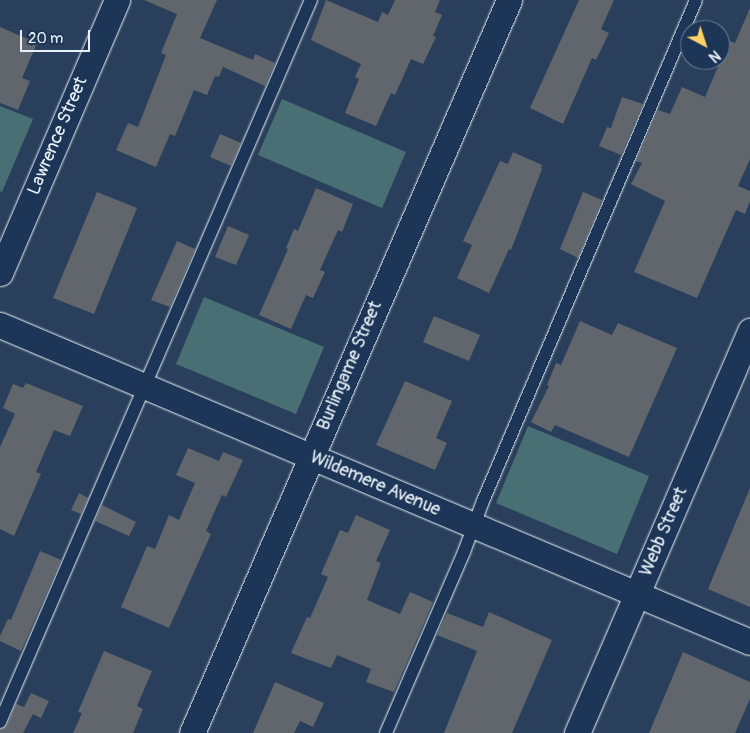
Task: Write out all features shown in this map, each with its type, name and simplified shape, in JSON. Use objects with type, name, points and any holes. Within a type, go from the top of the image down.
[{"type":"street","name":"Lawrence Street","points":[[0,273],[117,0]]},
{"type":"street","name":"Burlingame Street","points":[[192,733],[509,0]]},
{"type":"street","name":"Wildemere Avenue","points":[[0,325],[145,388],[750,642]]},
{"type":"street","name":"Webb Street","points":[[577,733],[750,331]]},
{"type":"lane","points":[[0,722],[311,0]]},
{"type":"lane","points":[[386,733],[696,0]]},
{"type":"green space","points":[[282,99],[406,152],[382,208],[258,155]]},
{"type":"green space","points":[[0,106],[33,119],[2,192],[0,191]]},
{"type":"green space","points":[[204,297],[324,347],[296,414],[176,364]]},
{"type":"green space","points":[[528,426],[649,476],[617,554],[496,503]]},
{"type":"building","points":[[144,0],[217,0],[200,38],[253,60],[255,54],[275,63],[265,86],[223,67],[219,77],[215,76],[207,95],[194,90],[175,136],[170,134],[156,167],[116,150],[128,123],[138,127],[166,55],[161,53],[177,14]]},
{"type":"building","points":[[326,0],[378,22],[382,12],[388,15],[395,0],[440,0],[435,12],[442,15],[433,36],[436,37],[423,64],[411,59],[395,95],[391,93],[376,126],[345,113],[359,79],[355,77],[361,64],[311,40]]},
{"type":"building","points":[[579,0],[614,0],[601,29],[609,33],[596,60],[592,58],[563,124],[530,108]]},
{"type":"building","points":[[750,8],[750,159],[738,186],[750,191],[750,201],[745,214],[736,210],[697,298],[634,272],[665,201],[631,184],[642,163],[636,161],[658,110],[670,114],[682,87],[705,97],[717,70],[730,70],[730,41],[735,43]]},
{"type":"building","points":[[0,27],[37,43],[22,78],[30,81],[18,110],[0,103]]},
{"type":"building","points":[[622,97],[643,104],[621,155],[599,146],[607,127],[611,128]]},
{"type":"building","points":[[220,134],[241,143],[231,166],[210,157]]},
{"type":"building","points":[[513,152],[542,165],[542,169],[511,250],[509,249],[489,293],[457,278],[472,245],[463,241],[500,161],[508,164]]},
{"type":"building","points":[[316,188],[353,204],[342,232],[338,230],[320,270],[325,272],[313,298],[306,295],[291,329],[259,315],[288,249],[286,248],[294,229],[298,231]]},
{"type":"building","points":[[97,192],[137,208],[94,314],[53,298]]},
{"type":"building","points":[[583,192],[602,200],[578,258],[560,249]]},
{"type":"building","points":[[228,226],[249,235],[236,265],[215,257]]},
{"type":"building","points":[[177,241],[195,249],[170,307],[151,300]]},
{"type":"building","points":[[434,316],[480,335],[469,361],[423,342]]},
{"type":"building","points":[[580,321],[612,335],[618,323],[677,348],[629,457],[555,425],[551,432],[531,422],[549,386],[547,385],[556,363],[561,365]]},
{"type":"building","points":[[405,381],[452,401],[436,438],[447,443],[435,470],[376,445]]},
{"type":"building","points":[[26,383],[83,406],[70,436],[54,430],[36,472],[41,474],[14,536],[0,529],[0,447],[15,414],[3,408],[13,384],[23,388]]},
{"type":"building","points":[[188,448],[219,461],[223,452],[243,460],[226,497],[222,495],[206,531],[211,534],[169,628],[121,607],[147,546],[155,549],[169,515],[179,520],[195,483],[176,475]]},
{"type":"building","points":[[750,488],[750,607],[708,589]]},
{"type":"building","points":[[79,493],[88,498],[81,514],[71,510]]},
{"type":"building","points":[[102,505],[136,522],[129,536],[95,521]]},
{"type":"building","points":[[356,515],[390,530],[376,561],[381,563],[367,600],[400,614],[410,592],[433,602],[394,692],[366,682],[371,669],[337,655],[331,668],[291,653],[307,617],[310,618],[328,577],[321,574],[340,530],[348,533]]},
{"type":"building","points":[[40,551],[61,560],[21,651],[0,641],[0,636],[8,619],[11,620]]},
{"type":"building","points":[[489,612],[552,640],[512,733],[444,733],[477,651],[437,635],[447,613],[483,627]]},
{"type":"building","points":[[104,651],[152,671],[137,706],[143,709],[133,733],[73,733],[82,713],[78,712]]},
{"type":"building","points":[[683,652],[750,682],[750,699],[735,733],[649,733]]},
{"type":"building","points":[[275,682],[324,703],[313,727],[300,721],[294,733],[253,733]]},
{"type":"building","points":[[31,693],[49,701],[41,718],[33,714],[23,733],[0,733],[0,730],[7,725],[16,704],[24,707]]}]
